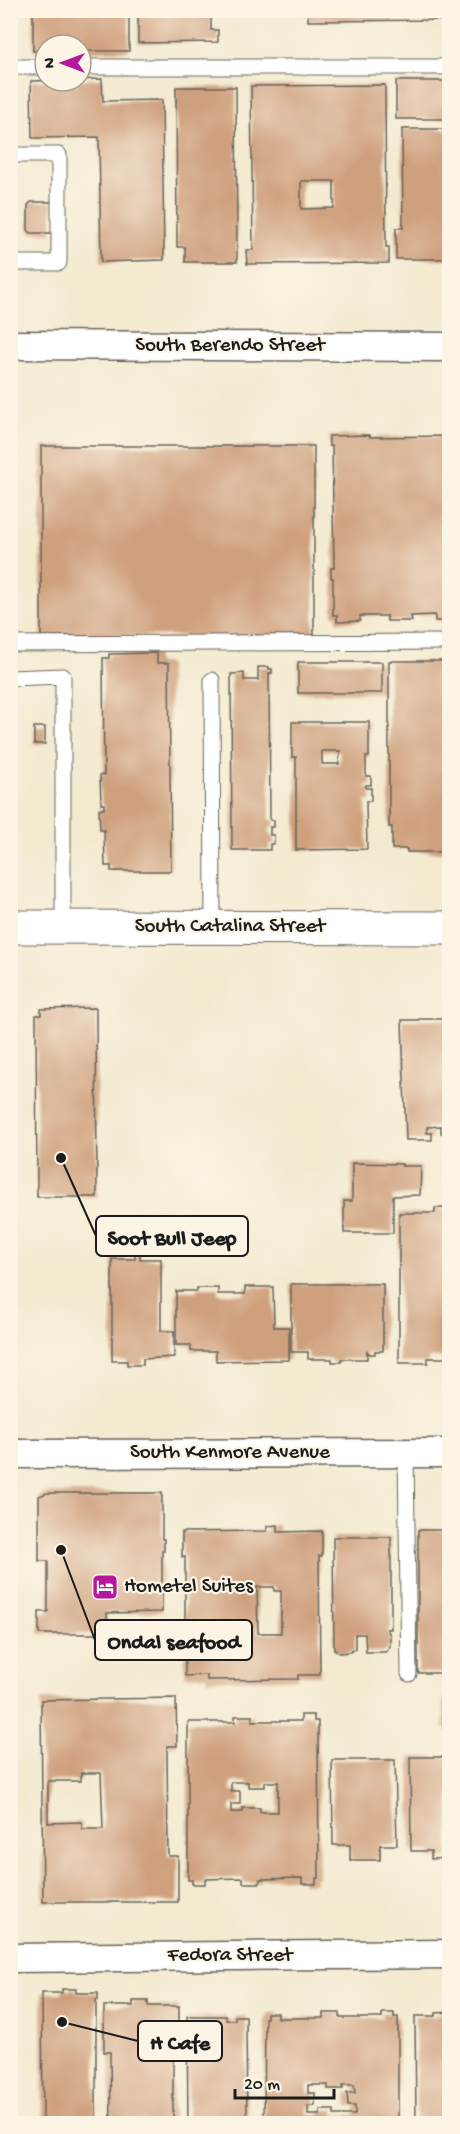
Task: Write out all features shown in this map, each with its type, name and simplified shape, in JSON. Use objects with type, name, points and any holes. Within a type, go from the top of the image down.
[{"type":"street","name":"South Berendo Street","points":[[10,345],[450,347]]},
{"type":"street","name":"South Catalina Street","points":[[10,927],[450,928]]},
{"type":"street","name":"South Kenmore Avenue","points":[[10,1454],[450,1453]]},
{"type":"street","name":"Fedora Street","points":[[10,1958],[450,1954]]},
{"type":"lane","points":[[10,67],[33,67]]},
{"type":"lane","points":[[93,67],[450,67]]},
{"type":"lane","points":[[10,155],[59,155],[59,263],[10,263]]},
{"type":"lane","points":[[10,644],[450,642]]},
{"type":"lane","points":[[10,678],[63,676],[63,927]]},
{"type":"lane","points":[[212,680],[213,927]]},
{"type":"lane","points":[[406,1453],[409,1674]]},
{"type":"building","points":[[33,10],[129,10],[129,51],[93,51],[93,33],[33,33]]},
{"type":"building","points":[[138,10],[211,10],[211,30],[218,30],[218,42],[138,43]]},
{"type":"building","points":[[308,10],[450,10],[450,20],[308,21]]},
{"type":"building","points":[[93,79],[102,79],[103,101],[162,100],[164,260],[101,262],[99,137],[32,138],[31,81],[33,81],[33,93],[93,93]]},
{"type":"building","points":[[396,81],[450,81],[450,119],[396,119]]},
{"type":"building","points":[[385,85],[386,247],[389,247],[389,263],[247,264],[246,250],[253,250],[251,86]],"holes":[[[301,181],[334,181],[334,208],[301,209]]]},
{"type":"building","points":[[176,87],[236,87],[237,262],[185,262],[185,247],[177,247]]},
{"type":"building","points":[[402,129],[450,129],[450,259],[396,259],[396,228],[403,228]]},
{"type":"building","points":[[31,202],[52,202],[52,233],[31,233],[28,230],[28,205]]},
{"type":"building","points":[[370,435],[370,437],[450,436],[450,621],[435,621],[435,615],[411,616],[412,621],[387,621],[387,616],[360,616],[360,621],[337,622],[337,615],[333,615],[332,446],[329,446],[329,436]]},
{"type":"building","points":[[41,446],[314,446],[314,635],[41,636]]},
{"type":"building","points":[[157,653],[157,663],[169,663],[171,871],[111,871],[111,866],[105,866],[104,830],[100,830],[99,809],[104,809],[104,804],[101,804],[100,775],[104,775],[103,658],[109,658],[109,654]]},
{"type":"building","points":[[389,661],[450,661],[450,852],[407,852],[407,849],[392,849],[392,827],[389,827]]},
{"type":"building","points":[[298,662],[382,662],[382,693],[298,693]]},
{"type":"building","points":[[258,667],[272,669],[272,673],[269,673],[270,820],[274,820],[274,827],[270,827],[270,835],[274,835],[274,844],[270,844],[270,850],[232,850],[231,674],[244,673],[244,680],[258,680]]},
{"type":"building","points":[[292,722],[369,722],[369,757],[366,757],[366,776],[371,776],[371,785],[366,785],[366,788],[371,788],[371,801],[366,801],[367,849],[296,850],[296,757],[292,757]],"holes":[[[322,751],[340,751],[339,764],[322,764]]]},
{"type":"building","points":[[34,727],[45,727],[45,744],[34,744]]},
{"type":"building","points":[[96,1008],[97,1197],[37,1197],[36,1015],[41,1015],[41,1009]]},
{"type":"building","points":[[402,1020],[450,1020],[450,1133],[441,1133],[441,1126],[427,1127],[427,1133],[432,1133],[432,1140],[406,1140]]},
{"type":"building","points":[[352,1163],[421,1166],[420,1195],[393,1196],[393,1233],[344,1233],[344,1201],[352,1201]]},
{"type":"building","points":[[435,1208],[449,1208],[450,1358],[428,1358],[428,1363],[399,1363],[399,1213],[435,1213]]},
{"type":"building","points":[[135,1252],[140,1252],[140,1259],[161,1259],[161,1331],[174,1331],[174,1357],[143,1359],[143,1365],[127,1365],[127,1361],[112,1361],[112,1259],[135,1259]]},
{"type":"building","points":[[291,1284],[383,1284],[383,1351],[369,1354],[367,1351],[367,1359],[341,1359],[341,1362],[332,1362],[332,1359],[308,1359],[308,1352],[291,1352]]},
{"type":"building","points":[[245,1287],[273,1287],[274,1327],[289,1327],[289,1360],[216,1361],[216,1351],[191,1351],[191,1345],[176,1345],[176,1291],[218,1288],[218,1294],[245,1294]]},
{"type":"building","name":"Hometel Suites","points":[[47,1493],[162,1493],[164,1551],[162,1551],[162,1612],[107,1613],[107,1634],[39,1634],[39,1612],[48,1612],[48,1561],[39,1561],[39,1496]]},
{"type":"building","points":[[278,1525],[278,1532],[322,1531],[322,1556],[319,1556],[320,1675],[298,1675],[298,1679],[207,1680],[207,1675],[185,1676],[185,1557],[182,1557],[182,1532],[267,1531],[267,1526]],"holes":[[[257,1587],[274,1587],[274,1591],[281,1591],[281,1633],[258,1633]]]},
{"type":"building","points":[[418,1530],[450,1530],[450,1673],[418,1673]]},
{"type":"building","points":[[333,1537],[391,1537],[391,1629],[387,1629],[390,1635],[390,1646],[386,1652],[366,1652],[365,1634],[355,1634],[355,1649],[350,1652],[340,1653],[334,1649]]},
{"type":"building","points":[[176,1698],[177,1746],[167,1746],[168,1856],[178,1856],[178,1902],[43,1902],[41,1700]],"holes":[[[81,1773],[101,1773],[103,1829],[82,1829],[82,1822],[48,1823],[48,1781],[81,1781]]]},
{"type":"building","points":[[444,1698],[450,1699],[450,1729],[443,1729]]},
{"type":"building","points":[[301,1715],[314,1715],[314,1721],[318,1721],[319,1878],[316,1878],[316,1884],[302,1884],[302,1878],[260,1879],[260,1883],[243,1883],[243,1878],[205,1879],[205,1884],[192,1884],[192,1880],[188,1880],[188,1722],[235,1722],[235,1716],[252,1716],[252,1721],[301,1721]],"holes":[[[231,1782],[248,1782],[248,1787],[265,1787],[265,1782],[278,1782],[278,1812],[260,1812],[260,1808],[243,1808],[243,1812],[231,1812],[231,1804],[240,1804],[240,1791],[231,1791]]]},
{"type":"building","points":[[410,1757],[450,1757],[449,1858],[431,1859],[431,1851],[411,1851]]},
{"type":"building","points":[[332,1760],[395,1760],[397,1845],[380,1845],[380,1860],[350,1860],[350,1845],[333,1845]]},
{"type":"building","points":[[62,1989],[76,1989],[76,1993],[98,1993],[98,2000],[96,2000],[96,2124],[43,2124],[42,1993],[62,1993]]},
{"type":"building","points":[[133,2001],[148,2001],[148,2006],[179,2006],[179,2050],[173,2050],[173,2124],[111,2124],[110,2052],[104,2052],[104,2006],[133,2006]]},
{"type":"building","points":[[450,2012],[450,2124],[416,2124],[415,2016],[436,2016],[436,2013]]},
{"type":"building","points":[[267,2013],[278,2013],[278,2018],[323,2018],[323,2013],[340,2013],[340,2018],[382,2018],[382,2013],[394,2013],[394,2017],[398,2017],[398,2124],[264,2124],[265,2018],[267,2018]],"holes":[[[308,2085],[328,2085],[328,2089],[343,2089],[343,2085],[354,2085],[355,2093],[347,2093],[348,2106],[355,2106],[355,2115],[334,2115],[334,2110],[320,2110],[320,2115],[308,2115],[308,2106],[315,2106],[315,2093],[308,2093]]]},
{"type":"building","points":[[187,2016],[226,2016],[226,2020],[235,2020],[235,2016],[246,2016],[247,2124],[188,2124]]},
{"type":"place","name":"Soot Bull Jeep","points":[[61,1158]]},
{"type":"place","name":"Ondal seafood","points":[[61,1550]]},
{"type":"place","name":"Hometel Suites","points":[[105,1587]]},
{"type":"place","name":"H Cafe","points":[[62,2022]]}]
